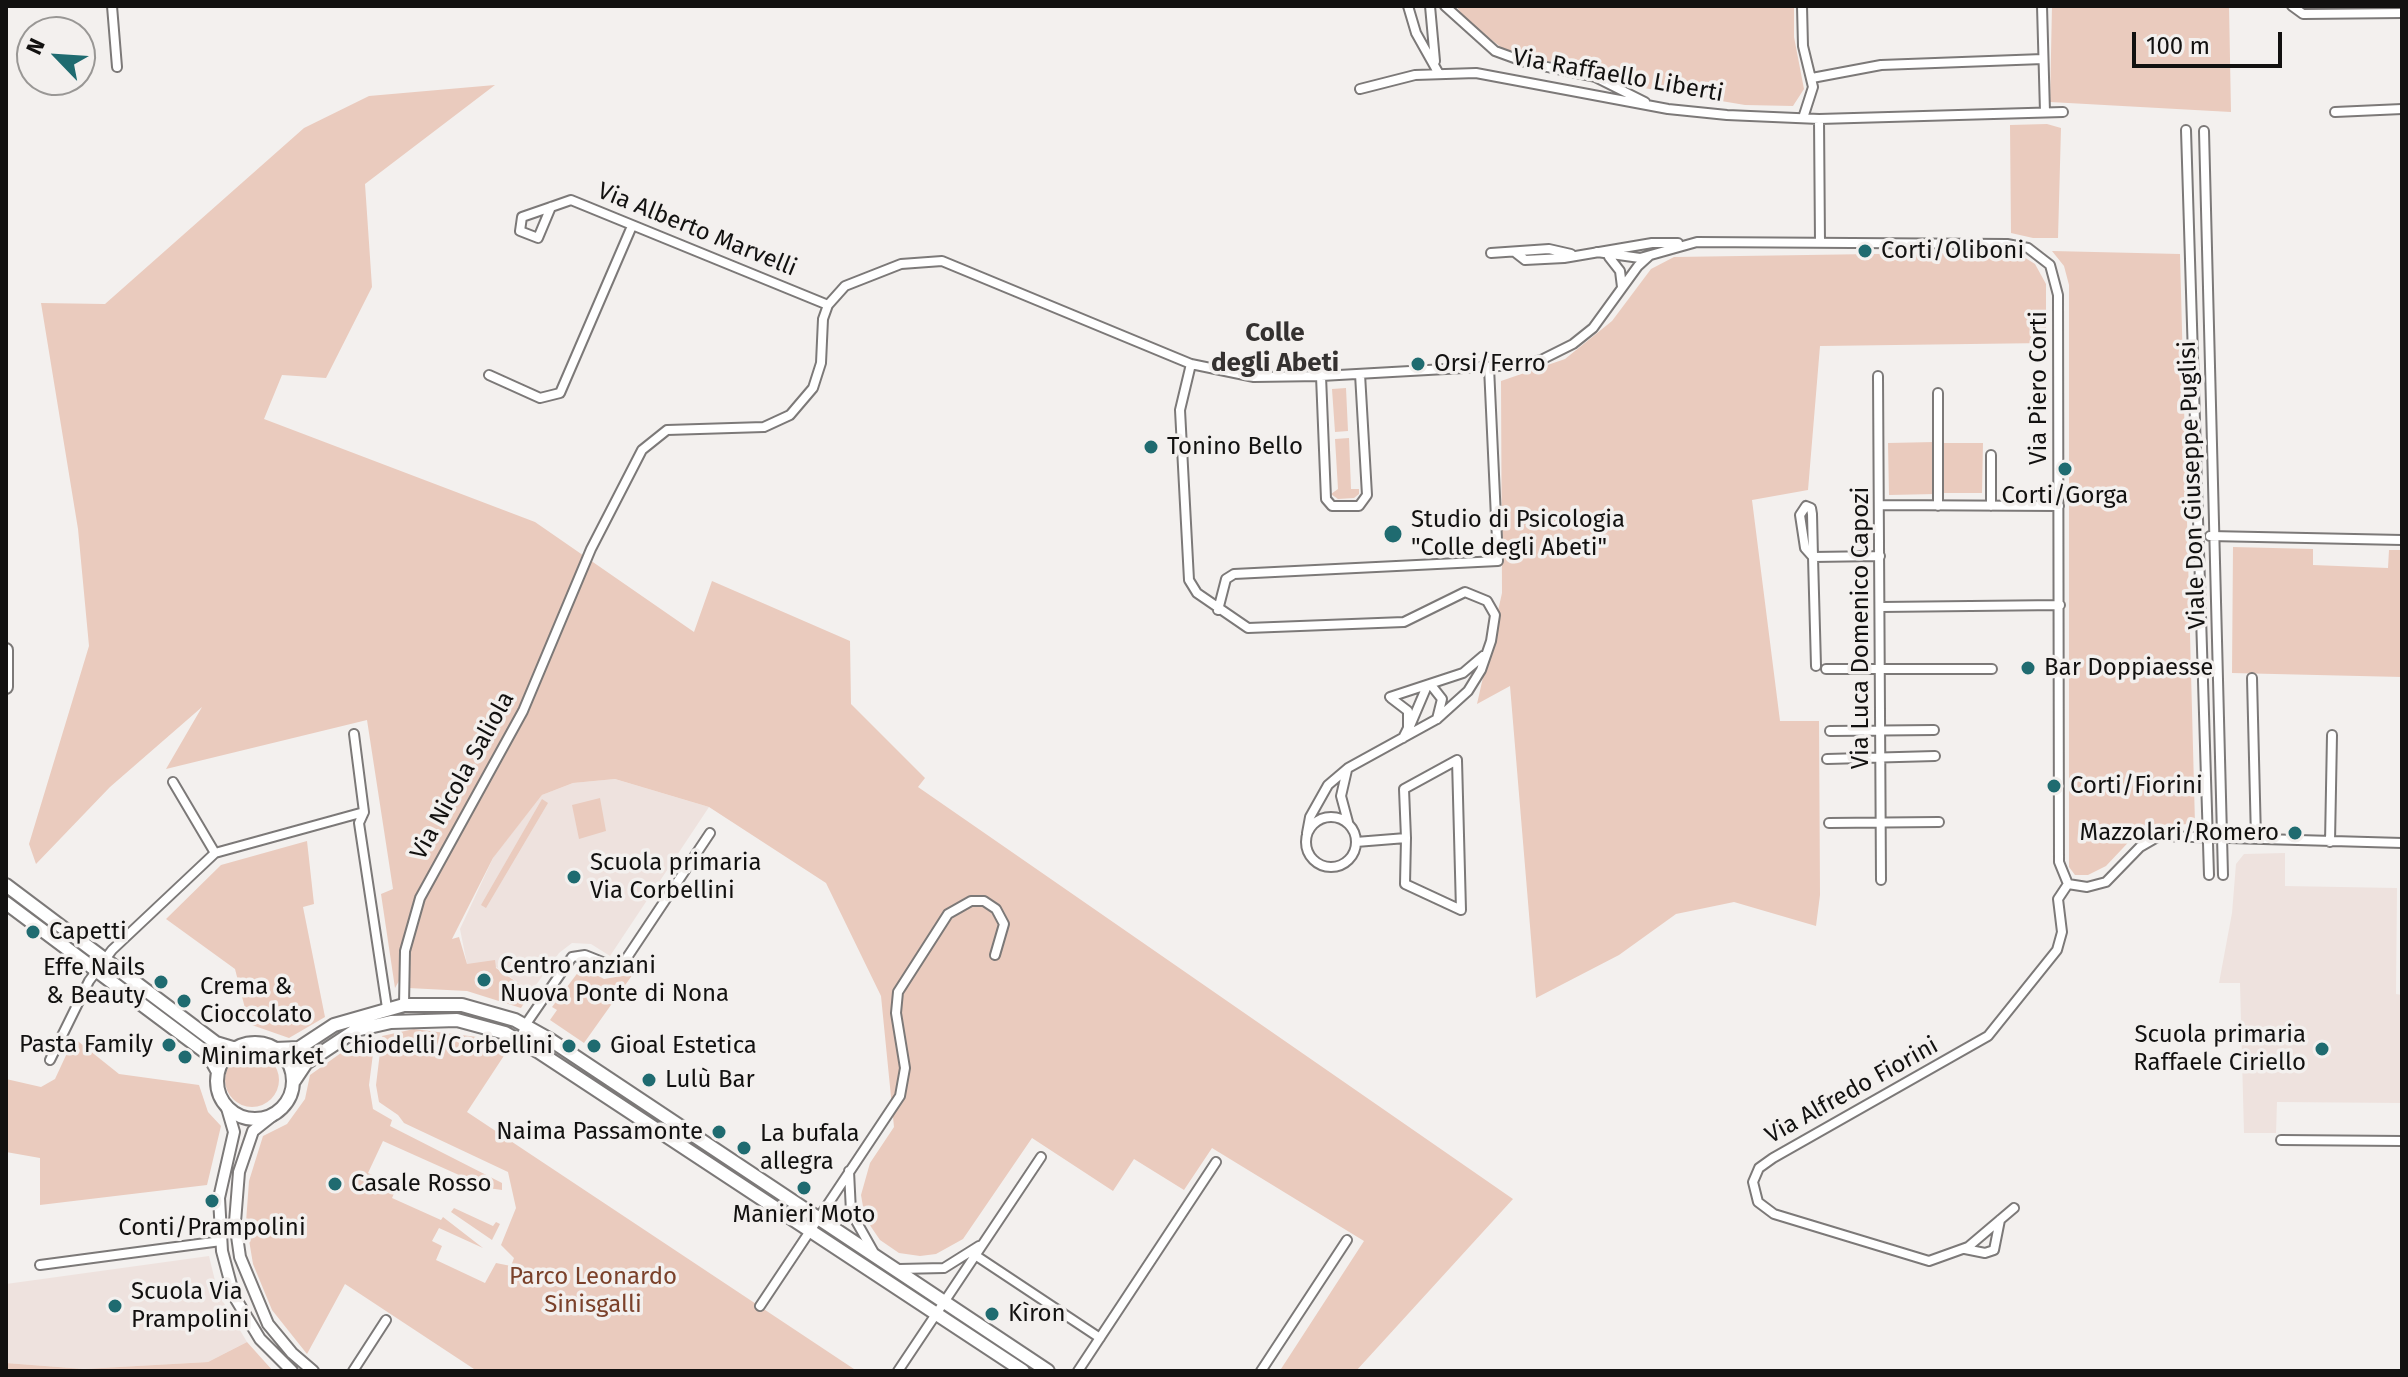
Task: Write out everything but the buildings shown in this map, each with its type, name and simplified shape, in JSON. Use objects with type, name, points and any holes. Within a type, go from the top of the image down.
[{"type":"main road","points":[[6,650],[9,667],[6,687]]},
{"type":"main road","points":[[6,885],[208,1054],[217,1070],[219,1098],[227,1108],[250,1118],[272,1116],[291,1099],[294,1081],[289,1062],[275,1049]]},
{"type":"main road","points":[[11,906],[216,1043],[236,1049],[258,1043],[275,1049],[299,1048],[334,1025],[404,1005],[462,1005],[525,1026],[940,1308],[1048,1371]]},
{"type":"main road","points":[[294,1081],[306,1063],[356,1030],[391,1022],[457,1020],[479,1024],[519,1041],[814,1224],[879,1259],[1023,1371]]},
{"type":"main road","points":[[217,1070],[236,1049]]},
{"type":"street","points":[[112,6],[117,67]]},
{"type":"street","points":[[1408,6],[1416,33],[1439,74]]},
{"type":"street","points":[[1430,6],[1434,56],[1439,74]]},
{"type":"street","points":[[1445,6],[1495,51],[1520,61],[1605,80],[1653,106]]},
{"type":"street","points":[[1802,6],[1803,46],[1812,78],[1811,97],[1803,118]]},
{"type":"street","points":[[2042,6],[2045,112]]},
{"type":"street","points":[[2292,6],[2303,14],[2402,13]]},
{"type":"street","points":[[1812,78],[1890,65],[2043,59]]},
{"type":"street","name":"Via Raffaello Liberti","points":[[1360,89],[1406,77],[1495,75],[1653,106],[1727,115],[1819,119],[2063,112]]},
{"type":"street","points":[[2335,112],[2402,109]]},
{"type":"street","points":[[1819,119],[1820,243]]},
{"type":"street","name":"Viale Don Giuseppe Puglisi","points":[[2186,130],[2201,536],[2209,875]]},
{"type":"street","name":"Viale Don Giuseppe Puglisi","points":[[2204,131],[2223,875]]},
{"type":"street","name":"Via Alberto Marvelli","points":[[551,207],[571,200],[828,305]]},
{"type":"street","points":[[489,375],[540,398],[548,399],[560,393],[632,226]]},
{"type":"street","points":[[2190,232],[2206,231]]},
{"type":"street","name":"Via Piero Corti","points":[[1491,253],[1516,253],[1525,260],[1652,243],[2014,244],[2034,252],[2050,265],[2058,290],[2059,862],[2068,884]]},
{"type":"street","name":"Via Piero Corti","points":[[1597,252],[1624,258],[1649,256],[1683,244]]},
{"type":"street","points":[[1597,252],[1618,265],[1622,278],[1621,293]]},
{"type":"street","points":[[828,305],[845,286],[858,278],[918,260],[942,261],[1191,364],[1254,377],[1489,367],[1517,365],[1558,353],[1593,328],[1638,266],[1649,256]]},
{"type":"street","name":"Via Nicola Saliola","points":[[404,1005],[404,961],[414,913],[523,711],[583,571],[642,450],[657,435],[679,428],[764,427],[800,406],[818,376],[823,319],[828,305]]},
{"type":"street","points":[[1191,364],[1180,403],[1189,580],[1197,593],[1248,628],[1398,622],[1416,617],[1465,592],[1482,597],[1493,609],[1496,621],[1488,648],[1468,691],[1437,719],[1348,768],[1328,785],[1316,804],[1307,833],[1308,852],[1322,866],[1345,863],[1356,842]]},
{"type":"street","points":[[1218,610],[1226,579],[1234,574],[1498,561],[1489,367]]},
{"type":"street","points":[[1321,376],[1326,499],[1332,506],[1359,506],[1367,495],[1360,374]]},
{"type":"street","name":"Via Luca Domenico Capozi","points":[[1878,376],[1881,880]]},
{"type":"street","points":[[1938,393],[1938,506]]},
{"type":"street","points":[[1991,455],[1991,506]]},
{"type":"street","points":[[1880,505],[2059,506]]},
{"type":"street","points":[[1816,666],[1813,557],[1812,510],[1806,506],[1800,513],[1805,548],[1813,557],[1880,556]]},
{"type":"street","points":[[2201,536],[2402,540]]},
{"type":"street","points":[[1881,607],[2060,605]]},
{"type":"street","points":[[1408,728],[1408,711],[1390,697],[1429,686],[1470,669],[1488,648]]},
{"type":"street","points":[[1826,669],[1992,669]]},
{"type":"street","points":[[2252,678],[2256,839]]},
{"type":"street","points":[[1429,686],[1442,699],[1437,719]]},
{"type":"street","points":[[1402,739],[1429,686]]},
{"type":"street","points":[[1830,731],[1934,730]]},
{"type":"street","points":[[354,734],[364,812],[359,823],[387,1008]]},
{"type":"street","points":[[2330,842],[2332,735]]},
{"type":"street","points":[[1827,759],[1935,756]]},
{"type":"street","points":[[1457,760],[1461,910],[1405,884],[1406,838],[1404,789],[1457,760]]},
{"type":"street","points":[[1348,768],[1341,796],[1356,842]]},
{"type":"street","points":[[173,782],[215,853]]},
{"type":"street","points":[[50,1060],[101,966],[215,853],[364,812]]},
{"type":"street","points":[[1307,833],[1323,817],[1334,816],[1348,823]]},
{"type":"street","points":[[1829,823],[1939,822]]},
{"type":"street","points":[[519,1041],[525,1026],[572,957],[585,955],[611,967],[624,962],[710,833]]},
{"type":"street","points":[[2068,884],[2083,887],[2106,882],[2140,847],[2157,837],[2402,843]]},
{"type":"street","points":[[1356,842],[1406,838]]},
{"type":"street","name":"Via Alfredo Fiorini","points":[[2014,1208],[1965,1249],[1936,1260],[1921,1260],[1782,1217],[1758,1202],[1753,1192],[1754,1179],[1759,1168],[1773,1158],[1988,1036],[2057,950],[2062,932],[2058,899],[2068,884]]},
{"type":"street","points":[[760,1306],[900,1096],[905,1068],[896,1013],[898,992],[948,914],[971,901],[984,901],[996,909],[1004,924],[995,955]]},
{"type":"street","points":[[227,1108],[234,1132],[219,1198],[222,1246],[234,1296],[260,1339],[292,1371]]},
{"type":"street","points":[[272,1116],[253,1131],[241,1163],[235,1222],[238,1248],[261,1311],[292,1353],[313,1371]]},
{"type":"street","points":[[2281,1140],[2402,1141]]},
{"type":"street","points":[[898,1371],[1041,1157]]},
{"type":"street","points":[[1078,1371],[1216,1162]]},
{"type":"street","points":[[849,1170],[851,1212],[879,1259]]},
{"type":"street","points":[[1995,1239],[1981,1236],[1980,1250],[1985,1253],[1994,1250],[1995,1239],[1996,1226],[2002,1218]]},
{"type":"street","points":[[1261,1371],[1347,1240]]},
{"type":"street","points":[[891,1267],[925,1271],[944,1268],[983,1244]]},
{"type":"street","points":[[40,1265],[222,1246],[238,1248]]},
{"type":"street","name":"Via Alfredo Fiorini","points":[[1965,1249],[1980,1250]]},
{"type":"street","points":[[975,1255],[1100,1338]]},
{"type":"street","points":[[353,1371],[386,1320]]},
{"type":"shaded area","name":"Scuola primaria Via Corbellini","points":[[615,779],[709,807],[610,956],[591,944],[572,943],[559,953],[531,992],[496,967],[467,964],[460,929],[494,856],[542,795],[573,783]]},
{"type":"shaded area","points":[[2285,853],[2285,886],[2397,888],[2396,994],[2402,995],[2402,1103],[2277,1102],[2276,1133],[2244,1133],[2240,983],[2219,983],[2232,913],[2236,864],[2244,854]]},
{"type":"shaded area","name":"Scuola Via Prampolini","points":[[209,1256],[218,1293],[247,1342],[208,1362],[84,1369],[6,1363],[6,1284]]},
{"type":"green space","points":[[1456,6],[1794,6],[1794,37],[1804,89],[1793,106],[1745,105],[1638,87],[1601,74],[1506,51],[1467,21]]},
{"type":"green space","points":[[2052,6],[2229,6],[2231,112],[2050,102]]},
{"type":"green space","points":[[495,85],[365,184],[372,287],[326,378],[282,375],[264,419],[535,522],[694,632],[712,581],[850,641],[851,704],[925,778],[918,787],[1513,1199],[1356,1371],[1281,1369],[1364,1241],[1212,1148],[1184,1190],[1134,1159],[1113,1191],[1032,1138],[963,1239],[936,1254],[920,1256],[899,1253],[880,1240],[865,1218],[861,1195],[870,1163],[894,1127],[881,996],[826,883],[709,807],[615,779],[573,783],[542,795],[493,858],[452,939],[459,937],[467,964],[495,960],[496,968],[531,992],[521,1008],[467,991],[408,988],[409,963],[395,988],[381,894],[393,889],[367,720],[166,769],[202,707],[110,787],[36,864],[29,844],[89,646],[78,529],[41,303],[105,304],[304,128],[369,96]]},
{"type":"green space","points":[[2047,124],[2061,128],[2058,238],[2033,238],[2011,233],[2010,125]]},
{"type":"green space","points":[[2052,251],[2180,254],[2195,824],[2159,825],[2139,831],[2106,866],[2088,875],[2075,875],[2069,867],[2069,285],[2064,266]]},
{"type":"green space","points":[[2019,254],[2035,264],[2046,284],[2046,343],[1820,346],[1808,490],[1752,500],[1780,721],[1819,721],[1820,895],[1816,926],[1734,902],[1676,914],[1619,955],[1536,998],[1510,686],[1477,704],[1502,593],[1501,381],[1565,359],[1612,321],[1651,269],[1674,257]]},
{"type":"green space","points":[[1346,388],[1348,431],[1335,432],[1332,389]]},
{"type":"green space","points":[[1349,438],[1351,489],[1359,489],[1359,494],[1354,498],[1338,499],[1331,494],[1338,489],[1335,439]]},
{"type":"green space","points":[[1935,442],[1936,494],[1889,495],[1888,443]]},
{"type":"green space","points":[[1944,443],[1983,443],[1982,493],[1943,493]]},
{"type":"green space","points":[[2233,547],[2313,549],[2313,565],[2388,568],[2389,550],[2402,550],[2402,677],[2232,673]]},
{"type":"green space","points":[[600,798],[606,831],[579,839],[572,805]]},
{"type":"green space","points":[[542,799],[548,803],[486,908],[481,905]]},
{"type":"green space","points":[[307,841],[314,904],[303,907],[325,1017],[289,1038],[249,1024],[235,969],[166,919],[221,865]]},
{"type":"green space","points":[[582,967],[604,979],[633,974],[584,1043],[550,1020],[557,1010],[552,1007]]},
{"type":"green space","name":"Parco Leonardo Sinisgalli","points":[[414,1029],[485,1038],[509,1048],[467,1112],[857,1371],[477,1371],[345,1284],[307,1354],[272,1310],[253,1264],[246,1222],[249,1181],[263,1136],[287,1124],[305,1099],[310,1075],[348,1048],[356,1050],[360,1043],[375,1038],[369,1085],[373,1109],[392,1120],[390,1126],[502,1183],[502,1190],[488,1188],[383,1141],[368,1173],[397,1187],[392,1198],[441,1220],[443,1217],[483,1248],[439,1228],[432,1241],[442,1246],[436,1260],[485,1283],[496,1263],[511,1266],[514,1258],[501,1245],[516,1208],[508,1172],[404,1123],[379,1102],[376,1085],[382,1036]]},
{"type":"green space","points":[[74,1038],[119,1074],[199,1085],[208,1112],[221,1126],[207,1185],[40,1205],[40,1158],[6,1152],[6,1079],[41,1087],[55,1079]]},
{"type":"green space","points":[[252,1053],[271,1061],[279,1080],[271,1099],[252,1107],[233,1099],[225,1080],[233,1061]]},
{"type":"green space","points":[[454,1208],[493,1226],[496,1222],[500,1224],[492,1240],[451,1212]]},
{"type":"green space","points":[[247,1342],[273,1371],[6,1371],[6,1363],[84,1369],[208,1362]]},
{"type":"place","name":"Corti/Oliboni","points":[[1865,251]]},
{"type":"place","name":"Orsi/Ferro","points":[[1418,364]]},
{"type":"place","name":"Tonino Bello","points":[[1151,447]]},
{"type":"place","name":"Corti/Gorga","points":[[2065,469]]},
{"type":"place","name":"Studio di Psicologia \"Colle degli Abeti\"","points":[[1393,534]]},
{"type":"place","name":"Bar Doppiaesse","points":[[2028,668]]},
{"type":"place","name":"Corti/Fiorini","points":[[2054,786]]},
{"type":"place","name":"Mazzolari/Romero","points":[[2295,833]]},
{"type":"place","name":"Scuola primaria Via Corbellini","points":[[574,877]]},
{"type":"place","name":"Capetti","points":[[33,932]]},
{"type":"place","name":"Centro anziani Nuova Ponte di Nona","points":[[484,980]]},
{"type":"place","name":"Effe Nails & Beauty","points":[[161,982]]},
{"type":"place","name":"Crema & Cioccolato","points":[[184,1001]]},
{"type":"place","name":"Pasta Family","points":[[169,1045]]},
{"type":"place","name":"Chiodelli/Corbellini","points":[[569,1046]]},
{"type":"place","name":"Gioal Estetica","points":[[594,1046]]},
{"type":"place","name":"Scuola primaria Raffaele Ciriello","points":[[2322,1049]]},
{"type":"place","name":"Minimarket","points":[[185,1057]]},
{"type":"place","name":"Lulù Bar","points":[[649,1080]]},
{"type":"place","name":"Naima Passamonte","points":[[719,1132]]},
{"type":"place","name":"La bufala allegra","points":[[744,1148]]},
{"type":"place","name":"Casale Rosso","points":[[335,1184]]},
{"type":"place","name":"Manieri Moto","points":[[804,1188]]},
{"type":"place","name":"Conti/Prampolini","points":[[212,1201]]},
{"type":"place","name":"Scuola Via Prampolini","points":[[115,1306]]},
{"type":"place","name":"Kìron","points":[[992,1314]]},
{"type":"district","name":"Colle degli Abeti","points":[[1275,349]]}]
